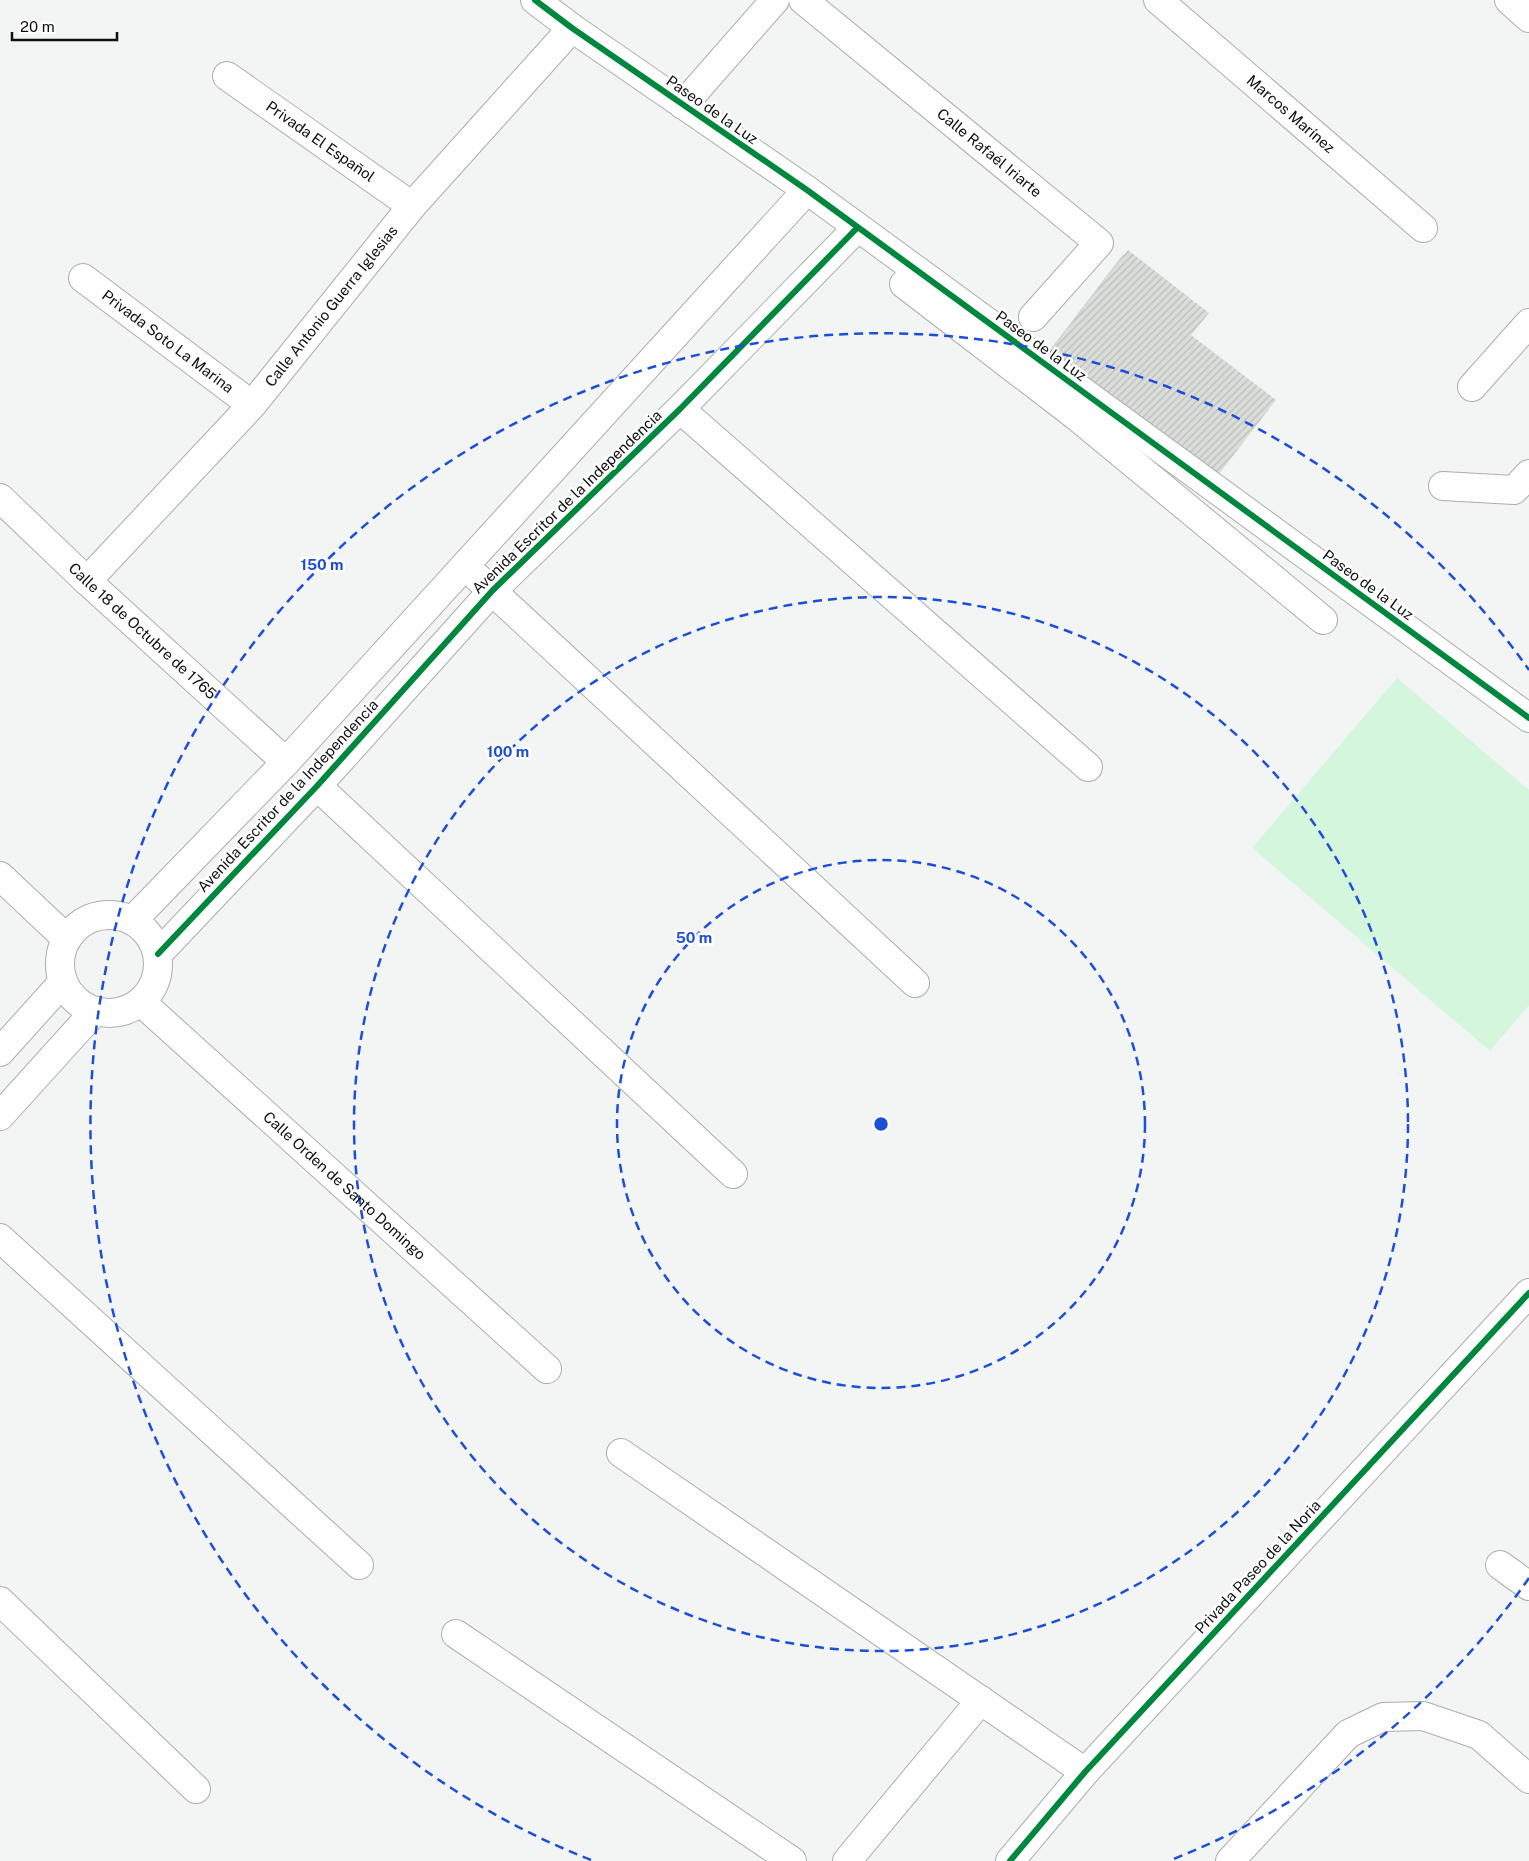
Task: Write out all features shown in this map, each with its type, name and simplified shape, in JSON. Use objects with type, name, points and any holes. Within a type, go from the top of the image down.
[{"type":"street","name":"Paseo de la Luz","points":[[535,0],[572,28],[807,190],[1529,718]]},
{"type":"street","points":[[683,105],[775,0]]},
{"type":"street","name":"Calle Rafaél Iriarte","points":[[803,0],[1099,243],[1033,317]]},
{"type":"street","name":"Marcos Marínez","points":[[1158,0],[1423,228]]},
{"type":"street","points":[[1509,0],[1529,18]]},
{"type":"street","name":"Calle Antonio Guerra Iglesias","points":[[87,581],[252,405],[412,206],[572,28]]},
{"type":"street","name":"Privada El Español","points":[[227,76],[412,206]]},
{"type":"street","name":"Avenida Escritor de la Independencia","points":[[132,920],[286,762],[807,190]]},
{"type":"street","points":[[859,229],[857,245],[863,253],[1076,416],[1324,620]]},
{"type":"street","name":"Avenida Escritor de la Independencia","points":[[158,954],[317,786],[493,590],[680,409],[859,229]]},
{"type":"street","name":"Privada Soto La Marina","points":[[83,278],[252,405]]},
{"type":"street","points":[[1472,388],[1529,323]]},
{"type":"street","points":[[680,409],[1088,767]]},
{"type":"street","points":[[1443,486],[1514,490],[1529,474]]},
{"type":"street","name":"Calle 18 de Octubre de 1765","points":[[0,498],[87,581],[286,762]]},
{"type":"street","points":[[464,567],[493,590],[916,983]]},
{"type":"street","points":[[317,786],[733,1174]]},
{"type":"street","points":[[0,876],[67,939]]},
{"type":"street","points":[[103,915],[118,915],[132,920],[144,929],[153,940],[158,954],[158,972],[152,988],[142,1002],[127,1010],[111,1013],[94,1011],[75,1000],[63,982],[60,967],[61,952],[67,939],[76,927],[89,919],[103,915]]},
{"type":"street","points":[[0,1052],[63,982]]},
{"type":"street","name":"Calle Orden de Santo Domingo","points":[[142,1002],[547,1369]]},
{"type":"street","points":[[0,1116],[94,1011]]},
{"type":"street","points":[[0,1238],[359,1565]]},
{"type":"street","name":"Privada Paseo de la Noria","points":[[1010,1861],[1085,1772],[1529,1293]]},
{"type":"street","points":[[621,1453],[1085,1772]]},
{"type":"street","points":[[1500,1565],[1529,1586]]},
{"type":"street","points":[[0,1600],[196,1790]]},
{"type":"street","points":[[456,1634],[792,1861]]},
{"type":"street","points":[[847,1861],[981,1700]]},
{"type":"street","points":[[1230,1861],[1348,1734],[1383,1717],[1423,1716],[1479,1735],[1529,1779]]},
{"type":"green space","points":[[1397,678],[1529,790],[1529,1005],[1490,1051],[1252,848]]},
{"type":"building","points":[[1128,250],[1209,313],[1191,335],[1276,400],[1215,479],[1050,352]]},
{"type":"cycle path","points":[[535,0],[572,28],[807,190],[1529,718]]},
{"type":"cycle path","points":[[158,954],[317,786],[493,590],[680,409],[857,228]]},
{"type":"cycle path","points":[[1010,1861],[1085,1772],[1529,1293]]}]
